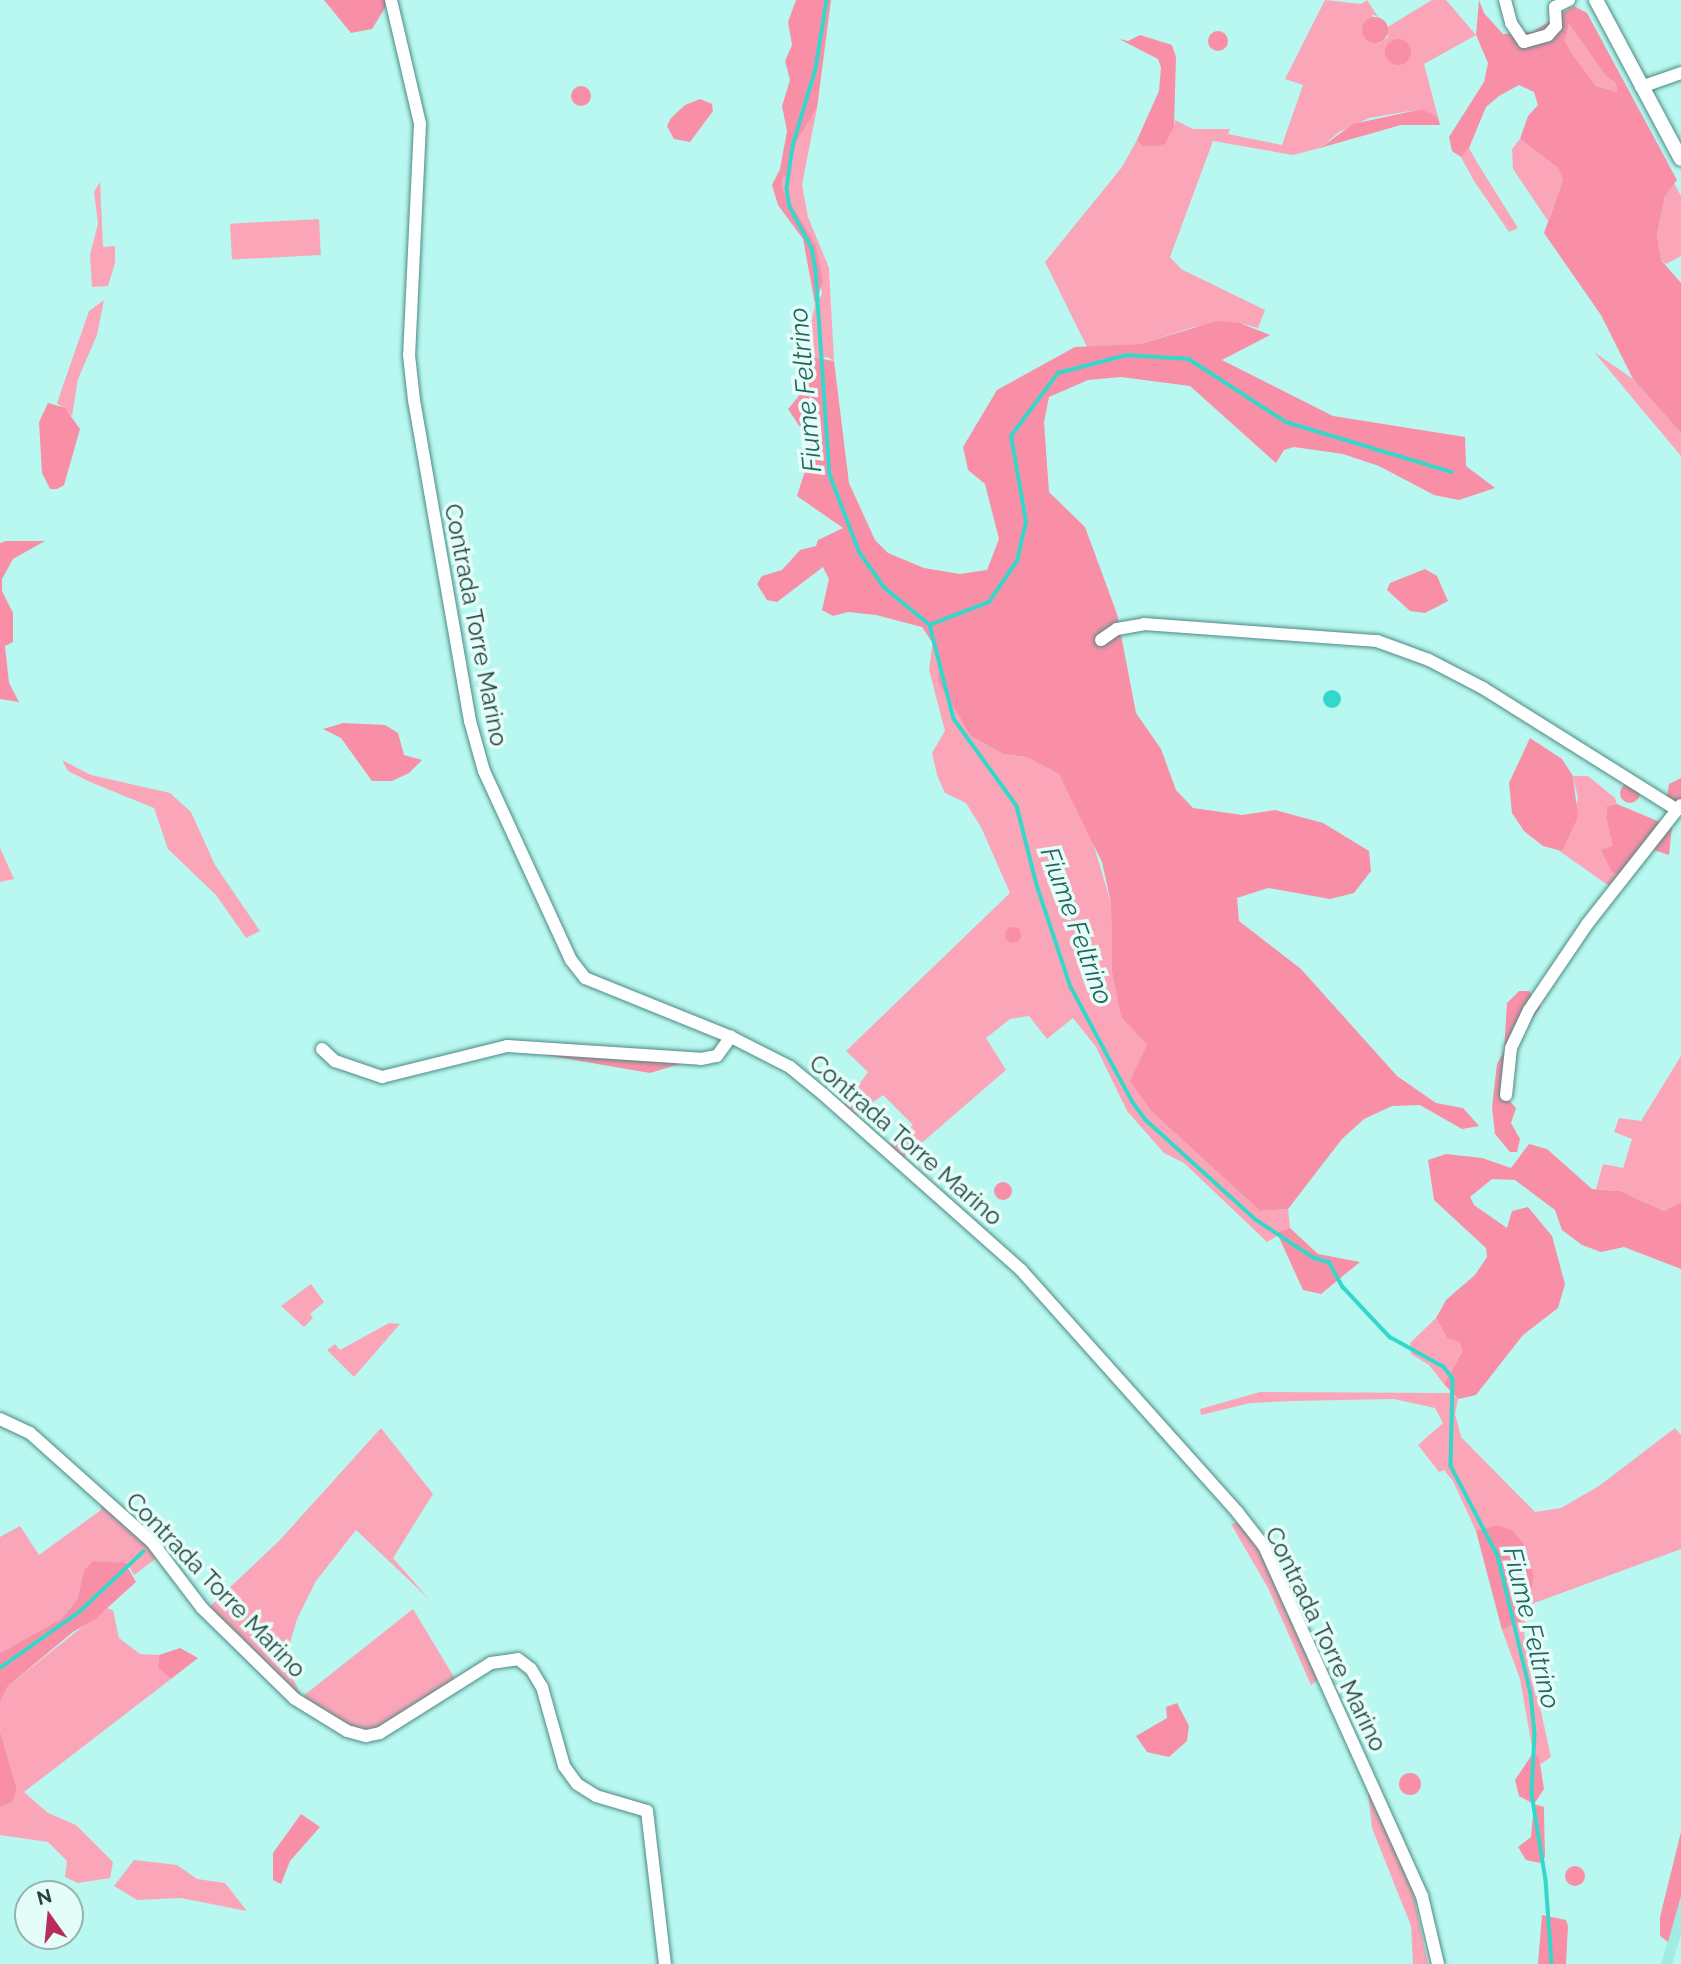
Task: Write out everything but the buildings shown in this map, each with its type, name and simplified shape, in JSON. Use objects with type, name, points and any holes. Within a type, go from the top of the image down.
[{"type":"street","name":"Contrada Torre Marino","points":[[391,0],[420,124],[409,355],[414,400],[470,721],[484,771],[571,960],[585,978],[731,1037],[790,1067],[1021,1270],[1264,1546],[1422,1896],[1438,1964]]},
{"type":"street","points":[[1505,0],[1511,23],[1524,42],[1548,35],[1556,26],[1555,6],[1569,0]]},
{"type":"street","points":[[1596,0],[1681,159]]},
{"type":"street","points":[[1641,88],[1681,73]]},
{"type":"street","points":[[1101,640],[1117,629],[1144,624],[1377,641],[1429,660],[1483,688],[1679,807],[1588,923],[1529,1010],[1511,1048],[1506,1095]]},
{"type":"street","points":[[322,1049],[335,1061],[382,1077],[507,1046],[701,1059],[717,1056],[731,1037]]},
{"type":"street","name":"Contrada Torre Marino","points":[[0,1419],[30,1433],[151,1541],[203,1609],[295,1699],[347,1731],[366,1736],[380,1733],[491,1663],[518,1659],[541,1687],[564,1766],[576,1784],[596,1797],[647,1811],[665,1964]]},
{"type":"shaded area","points":[[324,0],[388,0],[388,3],[372,29],[351,33]]},
{"type":"shaded area","points":[[796,0],[831,0],[817,108],[797,141],[789,174],[782,179],[783,190],[816,245],[823,282],[815,304],[803,239],[778,205],[772,185],[780,169],[787,131],[782,106],[790,80],[785,61],[792,45],[788,22]]},
{"type":"shaded area","points":[[1325,0],[1361,4],[1367,0],[1378,17],[1372,14],[1379,43],[1388,37],[1386,28],[1432,0],[1446,0],[1476,35],[1424,64],[1438,117],[1422,109],[1369,118],[1339,132],[1320,148],[1293,155],[1213,141],[1170,257],[1181,269],[1265,310],[1258,328],[1240,323],[1194,327],[1140,344],[1087,347],[1045,262],[1122,167],[1137,140],[1142,146],[1174,126],[1175,120],[1193,129],[1230,129],[1228,134],[1282,145],[1303,85],[1285,79]]},
{"type":"shaded area","points":[[1479,0],[1484,13],[1503,34],[1532,32],[1574,6],[1587,13],[1677,180],[1665,196],[1657,235],[1661,260],[1681,283],[1681,433],[1633,379],[1601,315],[1544,233],[1563,180],[1558,168],[1520,139],[1528,116],[1538,105],[1534,92],[1519,85],[1499,96],[1486,107],[1469,148],[1461,157],[1452,151],[1449,137],[1484,82],[1488,63],[1476,35]],"holes":[[[1569,24],[1606,76],[1616,83],[1617,92],[1596,86],[1571,52],[1565,41]]]},
{"type":"shaded area","points":[[1375,17],[1384,21],[1388,30],[1384,39],[1375,43],[1366,39],[1362,30],[1366,21]]},
{"type":"shaded area","points":[[1569,24],[1606,76],[1617,83],[1617,92],[1596,86],[1571,52],[1565,41]]},
{"type":"shaded area","points":[[1218,31],[1225,34],[1228,41],[1225,48],[1218,51],[1211,48],[1208,41],[1211,34]]},
{"type":"shaded area","points":[[1140,35],[1172,45],[1176,57],[1174,126],[1165,144],[1155,146],[1142,146],[1137,140],[1159,91],[1161,67],[1158,59],[1119,39],[1128,41]]},
{"type":"shaded area","points":[[1398,39],[1407,43],[1411,52],[1407,61],[1398,65],[1389,61],[1385,52],[1389,43]]},
{"type":"shaded area","points":[[581,86],[588,89],[591,96],[588,103],[581,106],[574,103],[571,96],[574,89]]},
{"type":"shaded area","points":[[700,99],[712,104],[713,111],[690,142],[674,139],[667,126],[671,118],[685,105]]},
{"type":"shaded area","points":[[817,108],[802,185],[808,217],[829,268],[834,361],[827,357],[804,361],[815,304],[822,294],[819,265],[816,245],[783,190],[782,179],[789,174],[797,141]]},
{"type":"shaded area","points":[[1422,109],[1438,117],[1440,125],[1401,125],[1320,148],[1353,124]]},
{"type":"shaded area","points":[[1520,139],[1558,168],[1563,180],[1548,221],[1513,169],[1512,149]]},
{"type":"shaded area","points":[[1469,148],[1518,228],[1509,232],[1474,181],[1461,157]]},
{"type":"shaded area","points":[[100,182],[103,247],[115,246],[115,263],[108,286],[92,287],[90,255],[98,224],[94,192]]},
{"type":"shaded area","points":[[1674,183],[1681,196],[1681,256],[1666,264],[1661,260],[1657,235],[1665,196]]},
{"type":"shaded area","points":[[319,219],[321,255],[232,260],[230,224]]},
{"type":"shaded area","points":[[104,300],[97,335],[78,379],[72,416],[57,403],[89,311]]},
{"type":"shaded area","points":[[1217,321],[1240,323],[1270,335],[1222,360],[1333,416],[1465,437],[1466,466],[1495,488],[1459,500],[1434,495],[1379,466],[1343,454],[1294,447],[1284,450],[1276,463],[1190,386],[1121,377],[1088,380],[1049,397],[1044,422],[1049,492],[1085,527],[1117,614],[1136,713],[1161,749],[1176,790],[1193,808],[1242,815],[1275,810],[1323,823],[1369,851],[1371,871],[1354,893],[1330,899],[1268,888],[1237,898],[1239,921],[1301,969],[1397,1076],[1436,1103],[1463,1108],[1479,1126],[1462,1129],[1420,1105],[1392,1106],[1364,1119],[1342,1139],[1288,1209],[1260,1211],[1153,1113],[1130,1081],[1147,1045],[1121,1017],[1112,973],[1111,903],[1102,862],[1059,774],[1026,757],[1003,754],[971,736],[938,682],[939,653],[922,627],[876,615],[848,612],[833,616],[822,610],[829,579],[823,567],[777,602],[767,600],[757,584],[762,576],[782,570],[800,550],[816,546],[818,540],[843,528],[797,496],[810,455],[808,439],[788,409],[799,396],[804,361],[810,357],[834,361],[849,483],[875,540],[888,553],[924,568],[960,574],[987,570],[999,539],[985,484],[968,470],[963,447],[997,390],[1075,347],[1140,344]]},
{"type":"shaded area","points":[[1594,352],[1633,379],[1681,433],[1681,456]]},
{"type":"shaded area","points":[[48,403],[65,408],[80,429],[64,485],[57,489],[50,489],[42,473],[39,422]]},
{"type":"shaded area","points":[[45,541],[13,559],[2,579],[2,591],[13,613],[13,642],[5,646],[9,683],[19,702],[0,699],[0,543]]},
{"type":"shaded area","points":[[1425,569],[1437,576],[1448,601],[1425,613],[1410,611],[1387,590],[1390,583]]},
{"type":"shaded area","points":[[933,639],[939,653],[938,682],[971,736],[1003,754],[1026,757],[1059,774],[1088,826],[1111,903],[1112,973],[1121,1017],[1147,1045],[1153,1113],[1260,1211],[1288,1209],[1290,1228],[1267,1242],[1184,1163],[1164,1153],[1127,1111],[1096,1047],[1073,1018],[1047,1039],[1029,1016],[1010,1019],[986,1038],[1006,1070],[903,1159],[890,1145],[913,1125],[883,1095],[855,1115],[844,1105],[868,1072],[846,1051],[1010,893],[981,827],[966,803],[945,793],[937,775],[932,753],[945,731],[929,670]]},
{"type":"shaded area","points":[[343,723],[385,725],[398,733],[404,755],[422,760],[409,773],[392,781],[372,781],[341,738],[323,729]]},
{"type":"shaded area","points":[[1530,738],[1562,759],[1573,776],[1578,817],[1562,851],[1543,846],[1524,831],[1512,813],[1509,783]]},
{"type":"shaded area","points":[[62,760],[91,775],[170,793],[191,812],[215,865],[260,931],[246,938],[216,895],[168,849],[154,808],[68,771]]},
{"type":"shaded area","points":[[1573,776],[1588,776],[1615,798],[1617,804],[1607,806],[1606,818],[1621,876],[1612,888],[1558,850],[1562,851],[1578,798]]},
{"type":"shaded area","points":[[1681,778],[1681,805],[1667,796],[1669,784]]},
{"type":"shaded area","points":[[1626,783],[1634,783],[1640,793],[1634,803],[1626,803],[1620,797],[1620,789]]},
{"type":"shaded area","points":[[1617,804],[1672,827],[1669,855],[1648,848],[1621,876],[1612,872],[1601,850],[1613,846],[1606,818],[1607,806]]},
{"type":"shaded area","points":[[0,848],[14,879],[0,882]]},
{"type":"shaded area","points":[[1010,927],[1016,927],[1021,935],[1019,941],[1010,943],[1005,938],[1005,932]]},
{"type":"shaded area","points":[[1519,991],[1529,991],[1541,1006],[1520,1037],[1507,1098],[1516,1108],[1511,1123],[1520,1139],[1517,1152],[1510,1152],[1495,1134],[1492,1107],[1497,1064],[1504,1051],[1507,1003]]},
{"type":"shaded area","points":[[510,1049],[690,1061],[650,1073]]},
{"type":"shaded area","points":[[1681,1056],[1681,1202],[1664,1211],[1620,1191],[1596,1189],[1603,1164],[1623,1168],[1632,1139],[1614,1132],[1619,1118],[1641,1121]]},
{"type":"shaded area","points":[[1529,1144],[1547,1149],[1592,1189],[1620,1191],[1664,1211],[1681,1202],[1681,1269],[1624,1247],[1601,1252],[1582,1245],[1562,1230],[1555,1210],[1515,1180],[1492,1179],[1470,1197],[1474,1205],[1507,1228],[1512,1211],[1528,1207],[1552,1236],[1565,1284],[1558,1308],[1523,1335],[1476,1395],[1458,1399],[1444,1384],[1462,1352],[1460,1343],[1447,1338],[1436,1318],[1446,1300],[1475,1275],[1487,1257],[1486,1248],[1434,1200],[1428,1160],[1446,1154],[1482,1158],[1511,1168]]},
{"type":"shaded area","points":[[1003,1182],[1009,1185],[1012,1191],[1009,1197],[1003,1200],[997,1197],[994,1191],[997,1185]]},
{"type":"shaded area","points":[[1290,1228],[1318,1254],[1360,1262],[1321,1294],[1303,1290],[1277,1233]]},
{"type":"shaded area","points":[[311,1284],[324,1302],[310,1314],[313,1318],[304,1327],[281,1306]]},
{"type":"shaded area","points":[[1436,1318],[1447,1338],[1460,1343],[1462,1352],[1444,1384],[1429,1365],[1411,1354],[1410,1343]]},
{"type":"shaded area","points":[[389,1323],[400,1324],[354,1377],[327,1350],[335,1344],[340,1350]]},
{"type":"shaded area","points":[[1260,1392],[1450,1393],[1458,1399],[1455,1414],[1461,1437],[1535,1512],[1561,1508],[1599,1486],[1675,1428],[1681,1435],[1681,1549],[1529,1605],[1534,1577],[1497,1525],[1476,1531],[1453,1481],[1444,1470],[1439,1472],[1418,1445],[1443,1423],[1435,1408],[1394,1399],[1291,1401],[1250,1403],[1201,1415],[1200,1409]]},
{"type":"shaded area","points":[[381,1428],[433,1494],[393,1558],[429,1599],[356,1530],[316,1581],[297,1619],[286,1657],[290,1673],[302,1697],[413,1609],[457,1682],[368,1735],[350,1731],[280,1682],[207,1609],[279,1541]]},
{"type":"shaded area","points":[[102,1501],[158,1557],[134,1575],[129,1566],[93,1561],[84,1570],[77,1600],[61,1619],[0,1653],[0,1537],[20,1526],[39,1555],[101,1510]]},
{"type":"shaded area","points":[[1238,1522],[1261,1551],[1321,1677],[1311,1685],[1268,1588],[1231,1524]]},
{"type":"shaded area","points":[[1497,1525],[1513,1531],[1523,1543],[1534,1577],[1526,1618],[1502,1630],[1476,1531]]},
{"type":"shaded area","points":[[93,1561],[125,1563],[136,1582],[95,1619],[73,1632],[8,1686],[0,1702],[0,1653],[61,1619],[77,1600],[84,1570]]},
{"type":"shaded area","points":[[106,1608],[113,1610],[119,1638],[140,1654],[159,1655],[158,1668],[171,1679],[24,1792],[48,1813],[76,1825],[113,1862],[110,1878],[84,1882],[72,1880],[65,1877],[67,1861],[48,1842],[0,1835],[0,1807],[13,1802],[17,1789],[0,1731],[0,1702],[8,1686]]},
{"type":"shaded area","points":[[1526,1618],[1524,1634],[1551,1757],[1541,1764],[1533,1753],[1520,1679],[1502,1630]]},
{"type":"shaded area","points":[[180,1648],[198,1658],[171,1679],[158,1668],[159,1655]]},
{"type":"shaded area","points":[[1177,1703],[1189,1726],[1187,1741],[1169,1757],[1147,1752],[1136,1736],[1167,1718],[1166,1707]]},
{"type":"shaded area","points":[[0,1731],[17,1789],[13,1802],[0,1807]]},
{"type":"shaded area","points":[[1533,1753],[1539,1757],[1544,1789],[1534,1804],[1519,1796],[1515,1780]]},
{"type":"shaded area","points":[[1406,1773],[1414,1773],[1421,1780],[1421,1788],[1414,1795],[1406,1795],[1399,1788],[1399,1780]]},
{"type":"shaded area","points":[[1367,1785],[1410,1878],[1428,1964],[1413,1964],[1411,1926],[1372,1828]]},
{"type":"shaded area","points":[[1534,1804],[1544,1807],[1545,1857],[1540,1863],[1526,1860],[1518,1847],[1531,1837]]},
{"type":"shaded area","points":[[301,1814],[320,1827],[290,1861],[281,1884],[273,1880],[273,1853]]},
{"type":"shaded area","points":[[1681,1832],[1681,1896],[1668,1942],[1660,1936],[1660,1917]]},
{"type":"shaded area","points":[[134,1860],[177,1865],[197,1879],[225,1883],[247,1911],[181,1898],[137,1900],[114,1886]]},
{"type":"shaded area","points":[[1575,1866],[1582,1869],[1585,1876],[1582,1883],[1575,1886],[1568,1883],[1565,1876],[1568,1869]]},
{"type":"shaded area","points":[[1681,1896],[1681,1934],[1672,1964],[1661,1964]]},
{"type":"shaded area","points":[[1542,1915],[1566,1920],[1566,1964],[1538,1964]]},
{"type":"water","points":[[1332,690],[1338,693],[1341,699],[1338,705],[1332,708],[1326,705],[1323,699],[1326,693]]},
{"type":"waterway","name":"Fiume Feltrino","points":[[827,0],[816,69],[793,146],[787,189],[790,207],[812,248],[816,271],[830,475],[860,553],[885,588],[930,625],[954,719],[1017,806],[1037,885],[1071,987],[1132,1101],[1146,1120],[1255,1219],[1314,1258],[1329,1262],[1343,1287],[1390,1337],[1444,1367],[1453,1379],[1451,1466],[1498,1556],[1531,1693],[1535,1734],[1532,1794],[1546,1880],[1552,1964]]},
{"type":"waterway","points":[[930,625],[989,602],[1017,561],[1026,522],[1011,436],[1058,373],[1127,355],[1189,359],[1286,422],[1452,472]]},
{"type":"waterway","points":[[0,1668],[79,1612],[143,1552]]}]
